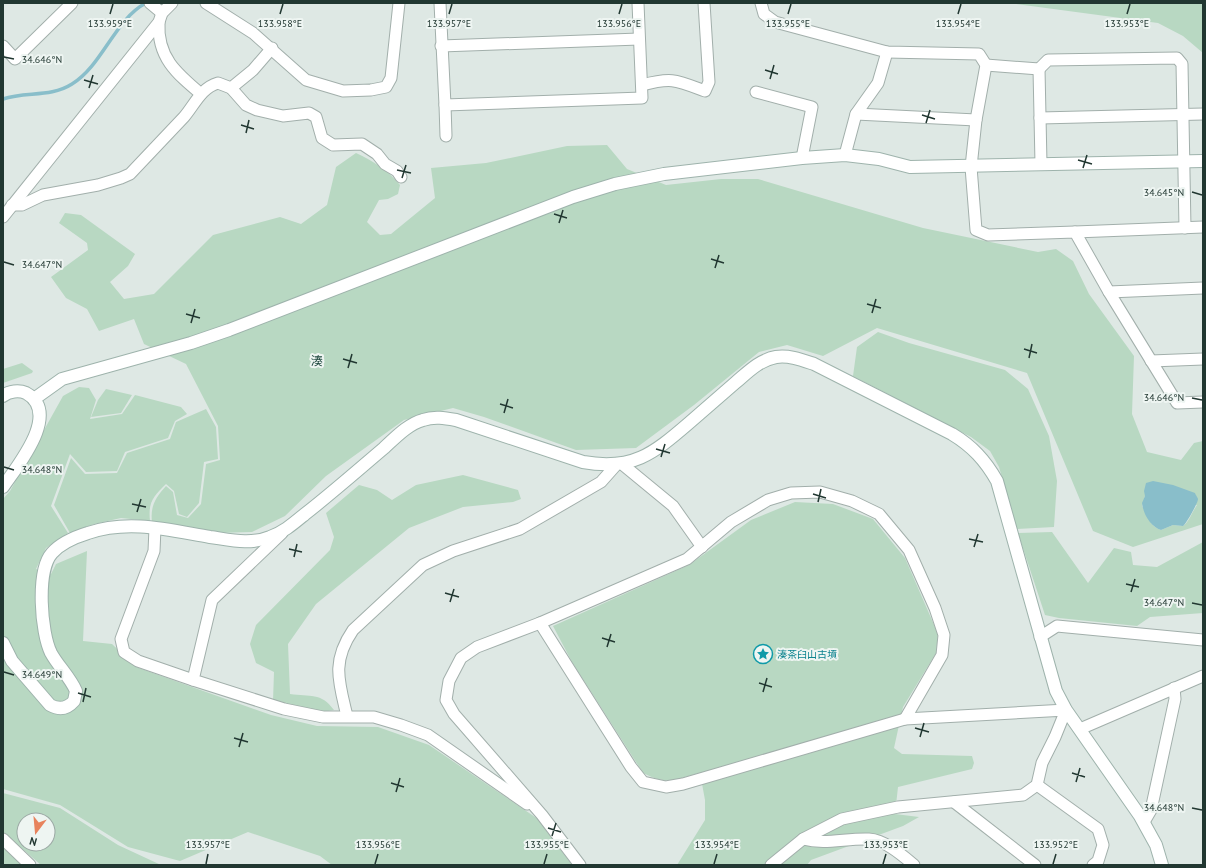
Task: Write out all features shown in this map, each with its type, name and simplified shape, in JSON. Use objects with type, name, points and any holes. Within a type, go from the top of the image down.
[{"type":"street","points":[[3,46],[15,59],[72,3]]},
{"type":"street","points":[[150,3],[160,18],[160,46],[166,58],[201,94]]},
{"type":"street","points":[[3,217],[172,3]]},
{"type":"street","points":[[206,3],[253,33],[272,48],[306,80],[344,90],[372,90],[386,87],[391,78],[399,3]]},
{"type":"street","points":[[440,3],[446,136]]},
{"type":"street","points":[[445,105],[642,98],[638,3]]},
{"type":"street","points":[[642,86],[666,79],[682,82],[704,91],[709,82],[704,3]]},
{"type":"street","points":[[761,3],[764,14],[775,22],[888,52],[979,54],[986,65],[976,120],[971,167],[976,230],[988,235],[1203,227]]},
{"type":"street","points":[[442,46],[639,40]]},
{"type":"street","points":[[231,88],[253,70],[272,48]]},
{"type":"street","points":[[845,156],[856,114],[878,83],[888,52]]},
{"type":"street","points":[[1041,164],[1039,69],[1048,60],[1177,58],[1182,64],[1185,228]]},
{"type":"street","points":[[986,65],[1039,69]]},
{"type":"street","points":[[12,205],[22,205],[43,195],[98,185],[130,174],[185,116],[201,94],[211,85],[218,83],[231,88],[246,105],[257,110],[283,116],[309,114],[316,117],[322,138],[333,145],[362,144],[378,154],[385,164],[397,171],[401,177]]},
{"type":"street","points":[[756,92],[812,108],[802,158]]},
{"type":"street","points":[[856,114],[976,120]]},
{"type":"street","points":[[1040,118],[1203,114]]},
{"type":"street","points":[[34,399],[62,379],[191,343],[573,197],[615,184],[664,174],[802,158],[845,156],[879,159],[910,167],[971,167],[1203,161]]},
{"type":"street","points":[[1075,232],[1109,292],[1177,403],[1203,402]]},
{"type":"street","points":[[1109,292],[1203,288]]},
{"type":"street","points":[[193,680],[212,600],[283,532],[403,431],[423,420],[444,418],[456,420],[583,462],[602,466],[620,464],[645,457],[663,446],[751,369],[768,359],[790,357],[814,364],[952,434],[973,448],[983,458],[996,481],[1056,691],[1066,710],[1144,822],[1156,845],[1162,865]]},
{"type":"street","points":[[1151,361],[1203,359]]},
{"type":"street","points":[[3,396],[10,392],[25,392],[34,399],[41,415],[37,433],[3,487]]},
{"type":"street","points":[[620,464],[673,506],[702,546]]},
{"type":"street","points":[[347,716],[337,676],[341,652],[346,640],[352,630],[423,564],[453,551],[520,529],[601,482],[620,464]]},
{"type":"street","points":[[580,865],[542,815],[454,714],[446,700],[449,681],[461,658],[477,647],[540,624],[687,559],[731,522],[768,500],[791,493],[820,492],[852,501],[879,514],[909,550],[935,608],[944,634],[942,655],[905,719]]},
{"type":"street","points":[[3,643],[12,661],[50,705],[56,708],[62,708],[71,704],[76,697],[76,691],[50,652],[42,617],[41,588],[47,561],[51,554],[61,546],[77,537],[104,528],[121,526],[155,528],[240,542],[260,540],[283,532]]},
{"type":"street","points":[[155,528],[154,551],[121,639],[124,652],[138,661],[284,709],[323,716],[374,717],[428,735],[542,815]]},
{"type":"street","points":[[540,624],[631,767],[643,782],[666,787],[683,784],[905,719],[1066,710]]},
{"type":"street","points":[[1040,637],[1057,626],[1203,640]]},
{"type":"street","points":[[1080,729],[1203,676]]},
{"type":"street","points":[[1144,822],[1151,810],[1175,699],[1174,688]]},
{"type":"street","points":[[771,865],[803,839],[842,819],[898,807],[1023,795],[1037,785],[1042,763],[1066,710]]},
{"type":"street","points":[[1037,785],[1098,829],[1103,845],[1098,861],[1093,865]]},
{"type":"street","points":[[954,802],[1035,865]]},
{"type":"street","points":[[3,839],[30,865]]},
{"type":"street","points":[[803,839],[815,842],[870,839],[882,843],[912,865]]},
{"type":"green space","points":[[1009,3],[1203,3],[1203,53],[1183,36],[1158,23]]},
{"type":"green space","points":[[607,145],[627,169],[666,185],[721,179],[758,179],[923,228],[1038,252],[1056,249],[1073,261],[1089,294],[1134,356],[1132,414],[1147,452],[1181,460],[1194,443],[1203,441],[1203,524],[1133,547],[1093,531],[1027,373],[877,328],[823,356],[787,345],[759,352],[694,405],[636,448],[576,450],[484,417],[453,408],[404,420],[326,476],[285,516],[252,532],[214,533],[152,522],[154,502],[166,486],[173,492],[177,515],[188,518],[201,504],[206,464],[220,460],[218,426],[186,364],[144,344],[134,319],[99,331],[87,309],[66,298],[51,277],[88,250],[87,243],[59,223],[65,213],[81,215],[135,254],[128,266],[110,282],[124,299],[154,294],[213,235],[280,217],[301,224],[327,205],[336,167],[356,153],[380,166],[400,185],[398,194],[388,199],[379,200],[367,222],[380,235],[391,234],[435,198],[431,168],[486,163],[567,146]],"holes":[[[1145,496],[1197,505],[1183,526],[1173,525],[1161,530],[1151,523],[1142,506]]]},
{"type":"green space","points":[[878,332],[909,343],[1005,370],[1028,389],[1049,436],[1057,481],[1054,527],[1017,529],[999,467],[990,451],[971,437],[853,376],[857,347]]},
{"type":"green space","points":[[22,363],[33,371],[32,373],[3,383],[3,369]]},
{"type":"green space","points":[[79,387],[89,388],[96,400],[90,419],[122,414],[135,395],[181,407],[187,414],[175,421],[168,438],[125,452],[117,471],[86,472],[70,454],[51,506],[68,533],[46,548],[36,569],[51,574],[56,564],[87,551],[83,641],[112,644],[136,667],[271,715],[317,726],[378,727],[429,745],[538,819],[572,865],[332,865],[320,856],[248,832],[180,861],[128,847],[60,805],[3,789],[3,499],[10,491],[63,396]]},
{"type":"green space","points":[[106,389],[132,395],[121,413],[91,417],[98,400]]},
{"type":"green space","points":[[206,409],[216,427],[218,459],[204,462],[199,503],[187,517],[179,514],[174,491],[166,484],[152,500],[150,521],[121,518],[94,524],[70,533],[54,505],[71,458],[85,474],[117,473],[127,453],[170,439],[176,422]]},
{"type":"green space","points":[[463,475],[518,490],[521,499],[513,502],[463,507],[409,528],[316,604],[288,644],[290,694],[315,696],[324,700],[334,710],[322,712],[273,701],[274,672],[256,663],[250,644],[256,625],[330,550],[334,537],[326,513],[359,485],[377,490],[392,500],[416,485]]},
{"type":"green space","points":[[795,502],[833,504],[873,519],[905,558],[938,634],[936,653],[903,707],[894,748],[902,754],[972,756],[974,763],[972,769],[898,787],[895,814],[919,817],[903,826],[811,860],[807,865],[677,865],[705,820],[705,800],[700,773],[677,779],[666,780],[652,777],[643,773],[572,662],[553,626],[689,565],[751,520]]},
{"type":"green space","points":[[1052,532],[1088,583],[1114,548],[1131,552],[1133,565],[1157,567],[1203,542],[1203,613],[1150,617],[1137,626],[1059,618],[1045,615],[1018,533]]},
{"type":"green space","points":[[3,793],[60,808],[118,845],[161,865],[41,865],[26,852],[56,852],[56,812],[16,812],[16,843],[3,832]]},
{"type":"green space","points":[[3,845],[23,865],[3,865]]},
{"type":"water","points":[[1153,481],[1173,485],[1195,493],[1198,498],[1197,501],[1189,518],[1183,526],[1173,525],[1161,530],[1148,520],[1142,503],[1145,496],[1144,491],[1146,483]]},
{"type":"waterway","points":[[3,99],[20,95],[47,93],[72,84],[83,76],[92,66],[117,31],[135,10],[146,3]]},
{"type":"place","name":"湊茶臼山古墳","points":[[763,654]]},
{"type":"district","name":"湊","points":[[317,361]]}]
